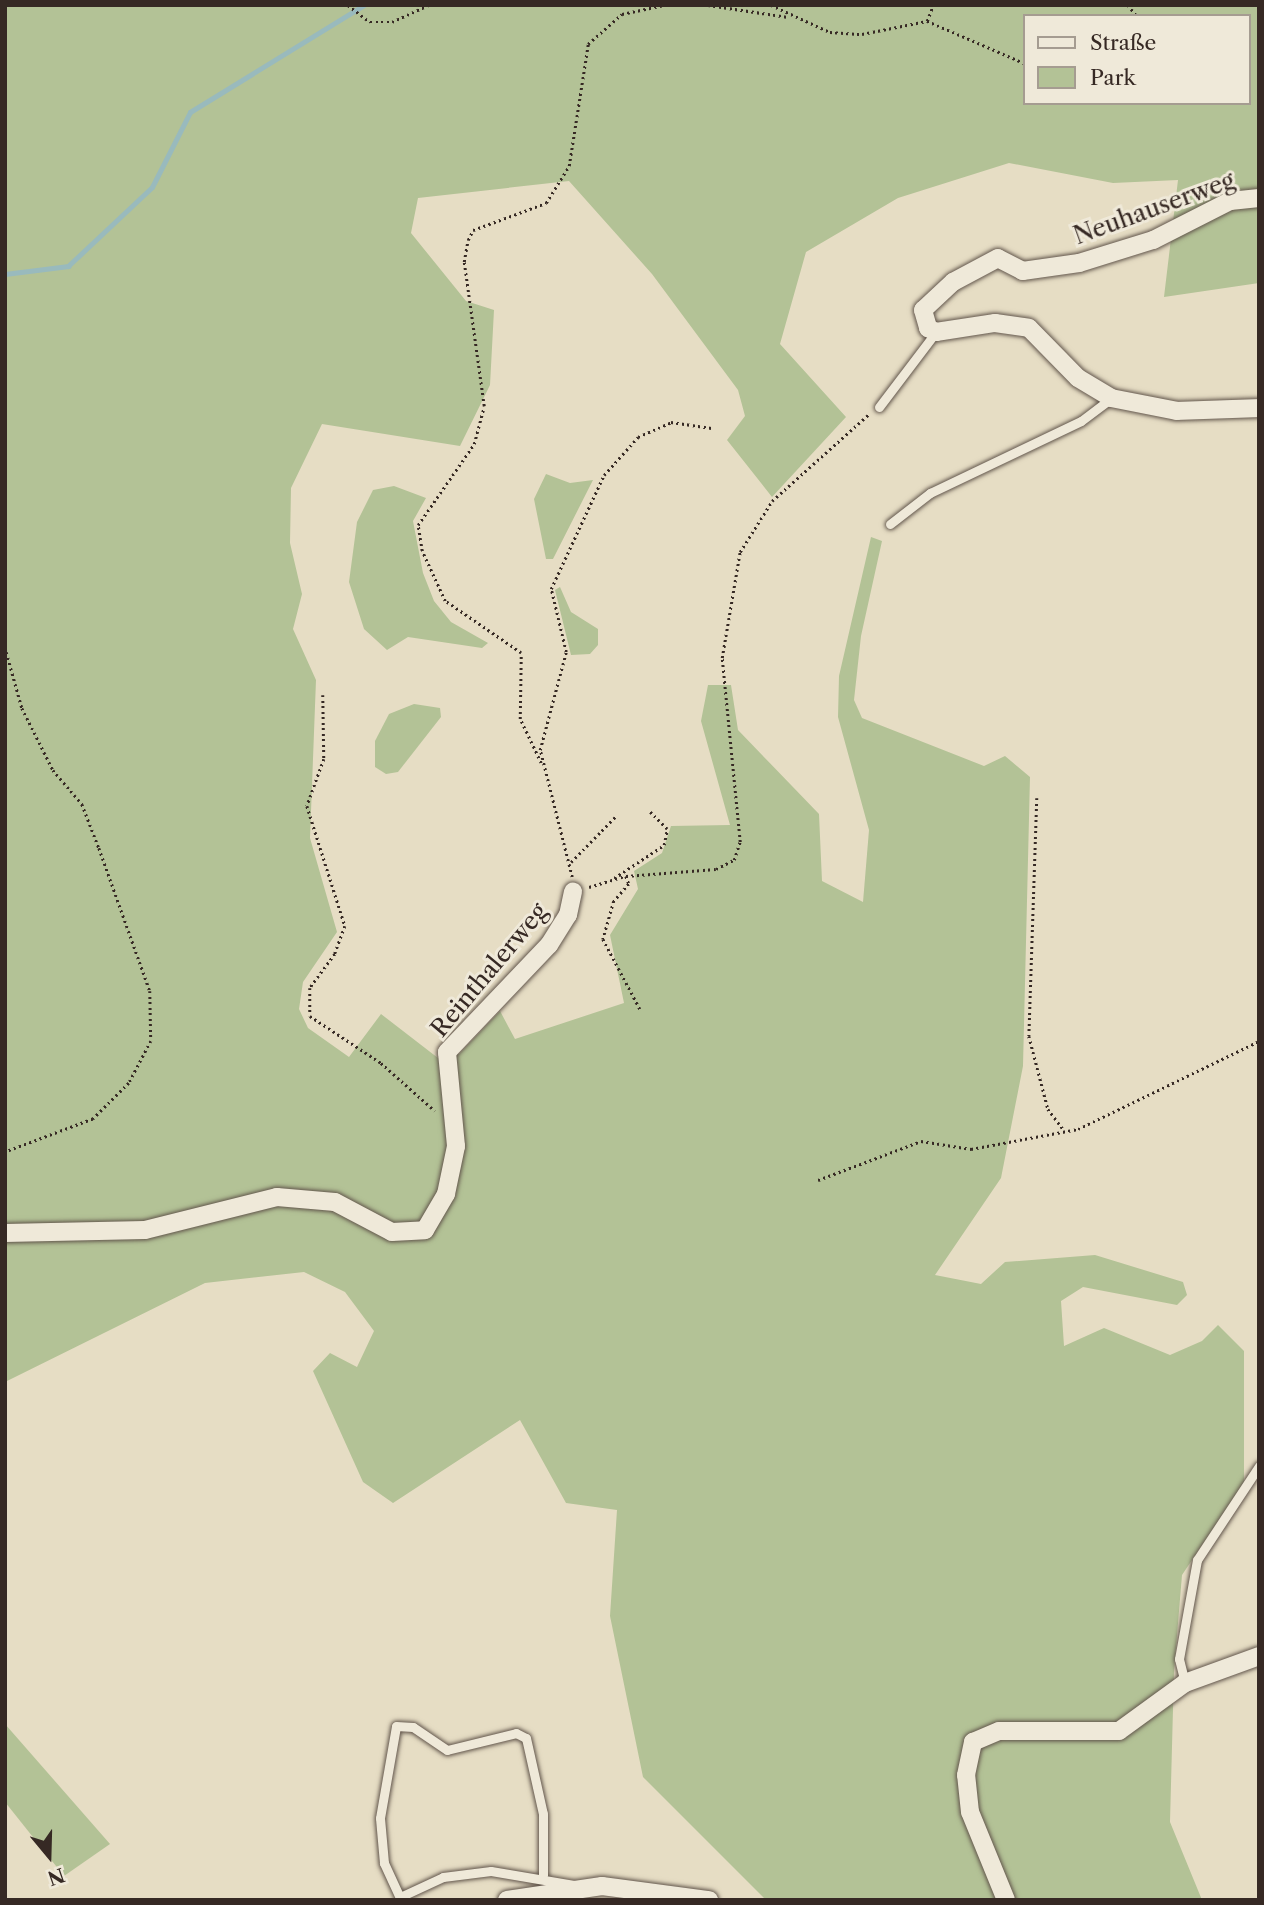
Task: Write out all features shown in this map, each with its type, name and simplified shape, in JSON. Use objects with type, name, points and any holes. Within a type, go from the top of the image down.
[{"type":"street","name":"Neuhauserweg","points":[[936,332],[923,320],[928,300],[998,258],[1023,271],[1079,263],[1153,240],[1230,201],[1259,198]]},
{"type":"street","points":[[936,332],[995,323],[1029,328],[1078,378],[1111,398],[1177,411],[1259,408]]},
{"type":"street","name":"Reinthalerweg","points":[[5,1233],[145,1230],[277,1197],[335,1202],[391,1232],[425,1230],[450,1178],[452,1114],[447,1068],[451,1045],[549,945],[568,915],[573,892]]},
{"type":"street","points":[[1006,1900],[970,1812],[965,1775],[973,1742],[999,1731],[1119,1731],[1185,1683],[1259,1656]]},
{"type":"street","points":[[507,1900],[584,1888],[625,1886],[709,1900]]},
{"type":"lane","points":[[879,407],[936,332]]},
{"type":"lane","points":[[890,524],[930,493],[1081,421],[1111,398]]},
{"type":"lane","points":[[1185,1683],[1180,1648],[1197,1560],[1259,1466]]},
{"type":"lane","points":[[543,1875],[543,1814],[526,1738],[516,1733],[447,1750],[413,1727],[396,1726],[380,1818],[384,1863],[400,1899],[457,1874],[543,1875],[584,1888]]},
{"type":"path","points":[[348,5],[370,22],[392,22],[428,5]]},
{"type":"path","points":[[664,5],[622,13],[588,44],[569,166],[546,203],[473,230],[464,262],[479,340],[481,425],[463,463],[424,512],[418,536],[435,583],[457,615],[521,653],[520,719],[542,766],[570,863],[573,892],[626,876],[716,869],[734,860],[740,842],[722,658],[740,552],[772,501],[879,407]]},
{"type":"path","points":[[708,5],[792,18],[862,34],[927,21],[1023,63]]},
{"type":"path","points":[[771,5],[792,18]]},
{"type":"path","points":[[927,21],[933,5]]},
{"type":"path","points":[[542,766],[542,738],[566,652],[551,589],[589,502],[618,457],[658,426],[712,428]]},
{"type":"path","points":[[5,647],[22,708],[53,770],[82,804],[127,924],[150,990],[151,1041],[129,1083],[93,1119],[5,1152]]},
{"type":"path","points":[[323,695],[324,758],[307,806],[345,926],[310,988],[310,1016],[381,1063],[429,1109],[452,1114]]},
{"type":"path","points":[[1037,798],[1029,1036],[1048,1109],[1063,1129]]},
{"type":"path","points":[[610,880],[664,845],[667,829],[650,812]]},
{"type":"path","points":[[570,863],[617,816]]},
{"type":"path","points":[[626,876],[629,884],[611,908],[603,939],[640,1009]]},
{"type":"path","points":[[818,1180],[921,1141],[971,1149],[1063,1129],[1078,1129],[1150,1099],[1259,1041]]},
{"type":"green space","points":[[5,5],[1259,5],[1259,283],[1164,297],[1178,180],[1113,183],[1009,163],[898,198],[806,252],[780,344],[846,417],[772,497],[727,440],[745,416],[738,390],[652,274],[569,181],[418,198],[411,233],[466,301],[494,310],[490,385],[460,446],[322,424],[291,488],[290,543],[302,594],[293,629],[316,680],[310,838],[337,932],[303,982],[299,1009],[308,1028],[349,1057],[381,1014],[438,1058],[459,1054],[500,1011],[515,1039],[624,1003],[610,935],[638,889],[634,871],[662,853],[671,826],[730,825],[701,721],[708,685],[731,685],[738,730],[819,814],[822,881],[863,902],[869,830],[838,717],[839,676],[871,537],[882,541],[861,636],[854,700],[862,718],[984,766],[1005,756],[1030,777],[1023,1066],[1001,1178],[935,1275],[981,1284],[1005,1262],[1095,1255],[1183,1282],[1187,1295],[1177,1305],[1083,1287],[1061,1301],[1064,1346],[1104,1328],[1170,1355],[1202,1341],[1218,1325],[1244,1351],[1244,1482],[1182,1575],[1174,1671],[1170,1822],[1202,1900],[766,1900],[643,1777],[610,1616],[617,1510],[566,1503],[520,1420],[393,1503],[363,1482],[313,1371],[330,1353],[357,1367],[374,1331],[345,1292],[304,1272],[205,1283],[5,1382],[5,1238],[154,1232],[145,1221],[5,1228]]},
{"type":"green space","points":[[546,474],[570,483],[593,480],[553,559],[546,559],[534,499]]},
{"type":"green space","points":[[394,486],[426,498],[413,521],[423,573],[434,601],[451,622],[488,643],[482,648],[408,637],[387,650],[364,629],[349,582],[357,522],[373,490]]},
{"type":"green space","points":[[560,587],[571,612],[598,629],[598,645],[590,654],[571,655],[555,590]]},
{"type":"green space","points":[[414,704],[440,708],[441,717],[398,772],[386,774],[375,767],[375,741],[389,714]]},
{"type":"green space","points":[[5,1724],[110,1844],[64,1876],[5,1802]]},
{"type":"waterway","points":[[5,274],[68,266],[152,187],[190,112],[364,5]]}]
